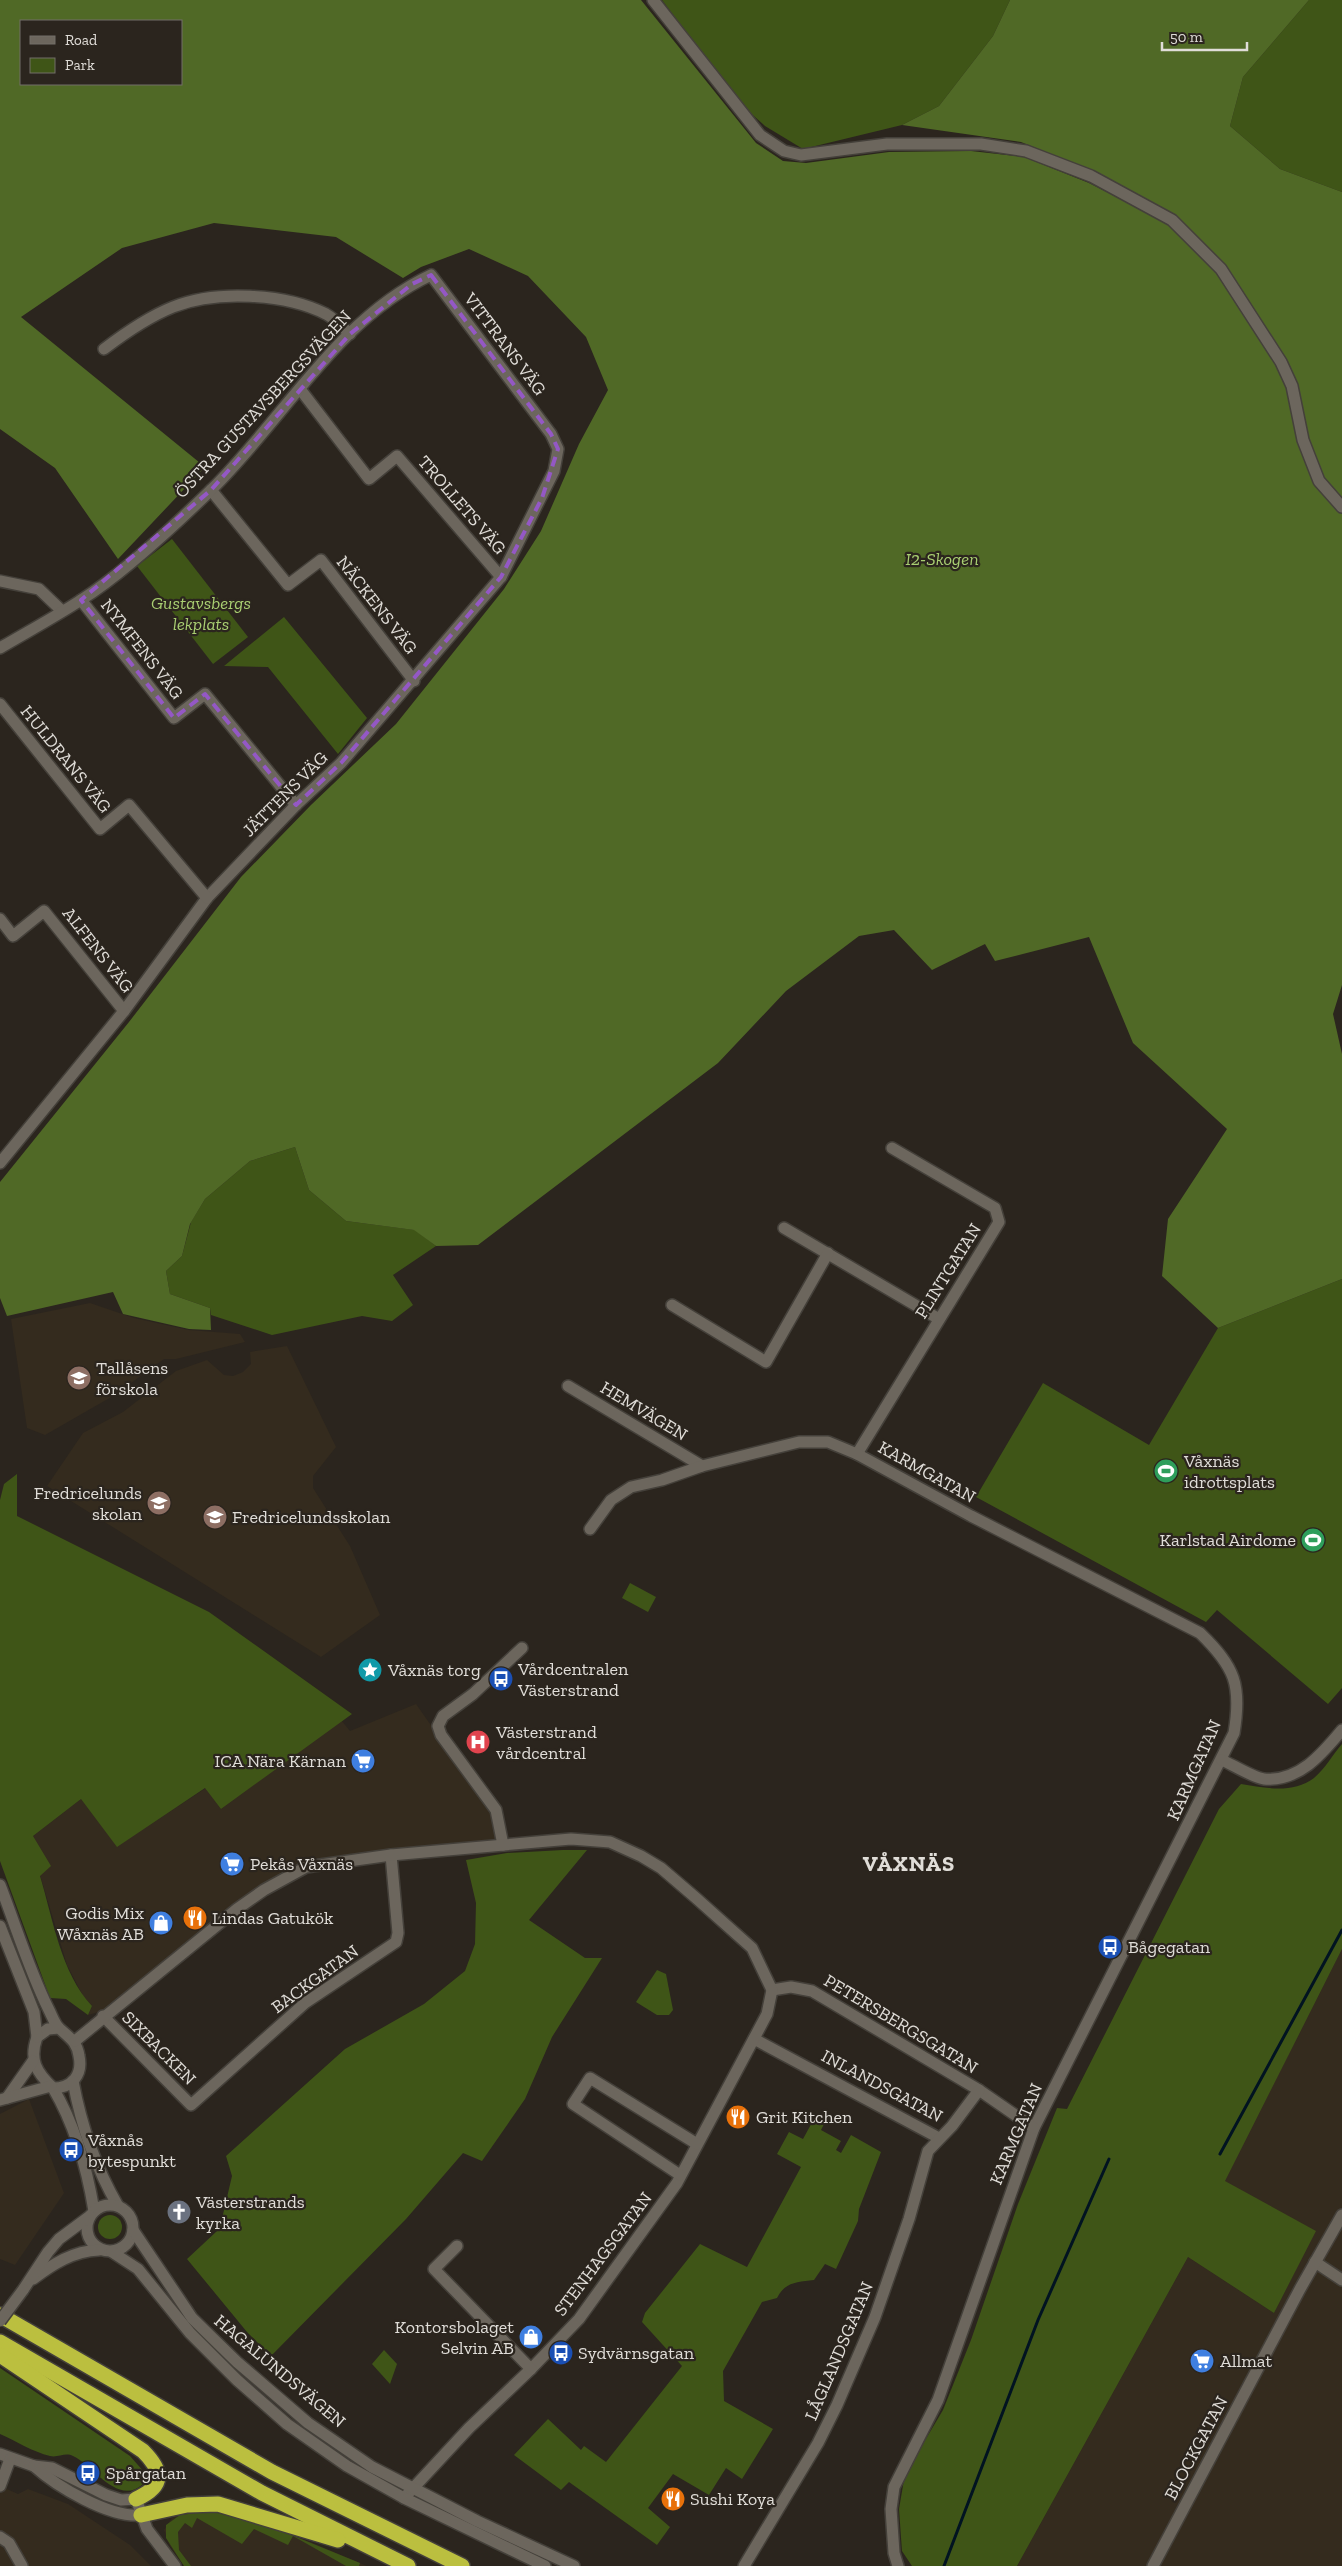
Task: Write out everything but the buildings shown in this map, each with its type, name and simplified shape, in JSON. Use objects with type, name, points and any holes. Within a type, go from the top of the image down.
[{"type":"highway","points":[[0,2315],[272,2472],[462,2566]]},
{"type":"highway","points":[[0,2342],[262,2493],[408,2566]]},
{"type":"highway","points":[[0,2355],[143,2451],[158,2468],[159,2476],[155,2486],[147,2494],[136,2499]]},
{"type":"highway","points":[[141,2515],[187,2504],[218,2504],[380,2553]]},
{"type":"street","points":[[653,0],[760,135],[784,151],[801,155],[887,144],[981,144],[1026,151],[1091,176],[1172,220],[1221,269],[1281,362],[1292,386],[1303,440],[1319,482],[1342,507]]},
{"type":"street","name":"ÖSTRA GUSTAVSBERGSVÄGEN","points":[[0,648],[61,610],[81,600],[129,563],[211,490],[268,429],[300,388],[350,334],[412,284],[431,275]]},
{"type":"street","name":"VITTRANS VÄG","points":[[431,275],[551,434]]},
{"type":"street","points":[[104,349],[136,326],[174,307],[243,296],[300,304],[329,316],[350,334]]},
{"type":"street","name":"TROLLETS VÄG","points":[[300,388],[369,479],[397,456],[501,577]]},
{"type":"street","name":"JÄTTENS VÄG","points":[[0,1163],[124,1011],[207,898],[296,806],[341,763],[414,681],[501,577],[554,471],[558,449],[551,434]]},
{"type":"street","name":"NÄCKENS VÄG","points":[[211,490],[288,585],[321,560],[414,681]]},
{"type":"street","points":[[0,581],[39,589],[61,610]]},
{"type":"street","name":"NYMFENS VÄG","points":[[81,600],[174,718],[205,694],[296,806]]},
{"type":"street","name":"HULDRANS VÄG","points":[[0,704],[100,829],[129,805],[207,898]]},
{"type":"street","name":"ALFENS VÄG","points":[[0,920],[13,936],[44,911],[124,1011]]},
{"type":"street","name":"PLINTGATAN","points":[[857,1454],[999,1222],[995,1208],[892,1148]]},
{"type":"street","points":[[784,1228],[939,1319]]},
{"type":"street","points":[[672,1305],[766,1362],[828,1254]]},
{"type":"street","name":"HEMVÄGEN","points":[[568,1386],[702,1466]]},
{"type":"street","name":"KARMGATAN","points":[[590,1529],[618,1493],[702,1466],[799,1442],[828,1442],[857,1454],[971,1516],[1200,1633],[1218,1650],[1233,1673],[1239,1704],[1234,1733],[1222,1760],[1088,2017],[1034,2128],[938,2400],[894,2487],[891,2509],[894,2552],[898,2566]]},
{"type":"street","points":[[503,1844],[496,1810],[441,1736],[438,1726],[443,1716],[473,1694],[522,1648]]},
{"type":"street","points":[[1222,1760],[1263,1779],[1295,1774],[1321,1756],[1342,1730]]},
{"type":"street","points":[[75,2041],[103,2016],[264,1890],[306,1867],[391,1855],[571,1839],[610,1842],[661,1868],[752,1948],[772,1990]]},
{"type":"street","name":"BACKGATAN","points":[[191,2105],[305,2003],[396,1942],[398,1933],[391,1855]]},
{"type":"street","points":[[0,1885],[48,2008],[59,2028],[75,2041],[80,2057],[74,2082],[86,2133],[105,2183],[118,2206],[129,2216],[133,2230],[132,2236],[124,2247],[112,2252],[99,2250],[82,2252],[63,2259],[30,2282]]},
{"type":"street","points":[[0,1926],[34,2012],[37,2037],[33,2061],[38,2073],[52,2087],[75,2134],[90,2187],[92,2213],[86,2228],[87,2234],[89,2240],[99,2250]]},
{"type":"street","name":"PETERSBERGSGATAN","points":[[772,1990],[791,1987],[812,1991],[979,2090],[1034,2128]]},
{"type":"street","name":"STENHAGSGATAN","points":[[404,2498],[469,2428],[531,2369],[579,2319],[630,2250],[677,2183],[768,2014],[772,1990]]},
{"type":"street","name":"SIXBACKEN","points":[[103,2016],[191,2105]]},
{"type":"street","points":[[37,2037],[48,2029],[59,2028]]},
{"type":"street","name":"INLANDSGATAN","points":[[754,2039],[890,2109],[940,2138],[952,2126],[979,2090]]},
{"type":"street","points":[[4,2099],[33,2061]]},
{"type":"street","points":[[680,2175],[573,2104],[590,2078],[697,2144]]},
{"type":"street","points":[[4,2099],[52,2087],[64,2088],[74,2082]]},
{"type":"street","name":"LÅGLANDSGATAN","points":[[744,2566],[833,2415],[875,2317],[909,2219],[928,2151],[940,2138]]},
{"type":"street","points":[[0,2321],[30,2282],[41,2262],[59,2239],[105,2205],[118,2206]]},
{"type":"street","name":"BLOCKGATAN","points":[[1153,2566],[1342,2215]]},
{"type":"street","name":"HAGALUNDSVÄGEN","points":[[133,2230],[192,2318],[216,2343],[308,2422],[372,2467],[477,2521],[574,2566]]},
{"type":"street","points":[[457,2246],[434,2269],[531,2369]]},
{"type":"street","name":"HAGALUNDSVÄGEN","points":[[112,2252],[138,2269],[190,2332],[237,2380],[287,2424],[347,2466],[404,2498],[545,2566]]},
{"type":"street","points":[[1315,2262],[1342,2280]]},
{"type":"street","points":[[0,2486],[5,2456],[34,2466],[52,2468],[106,2495],[121,2500],[136,2499],[141,2515],[153,2539],[175,2566]]},
{"type":"street","points":[[34,2466],[47,2478],[115,2514],[141,2515]]},
{"type":"street","points":[[0,2536],[9,2542],[22,2566]]},
{"type":"street","name":"KARMGATAN","points":[[888,2566],[894,2552]]},
{"type":"highlighted area","points":[[431,275],[551,434],[558,449],[542,498],[501,577],[341,763],[296,805],[205,694],[174,718],[81,600],[211,490],[350,334],[412,284]]},
{"type":"shaded area","name":"Tallåsens förskola","points":[[90,1303],[134,1318],[189,1330],[240,1334],[245,1342],[176,1359],[164,1359],[113,1396],[45,1435],[27,1428],[11,1319]]},
{"type":"shaded area","name":"Fredricelundsskolan","points":[[287,1346],[336,1447],[313,1476],[313,1488],[350,1546],[380,1615],[321,1657],[47,1486],[83,1433],[123,1412],[176,1371],[207,1360],[224,1375],[233,1376],[243,1372],[251,1364],[250,1352]]},
{"type":"shaded area","points":[[416,1704],[491,1811],[496,1840],[303,1862],[265,1883],[102,2011],[88,2015],[92,2006],[83,1996],[67,1965],[40,1875],[33,1836],[81,1799],[117,1846],[206,1788],[221,1809],[341,1720],[350,1731]]},
{"type":"shaded area","points":[[1342,1949],[1342,2566],[1017,2566],[1188,2257],[1274,2313],[1315,2231],[1224,2181]]},
{"type":"shaded area","points":[[29,2099],[64,2193],[15,2265],[0,2259],[0,2114]]},
{"type":"shaded area","points":[[0,2486],[18,2494],[28,2489],[68,2504],[130,2545],[151,2566],[0,2566]]},
{"type":"shaded area","points":[[188,2512],[296,2536],[367,2566],[184,2566],[170,2546],[164,2530],[172,2518]]},
{"type":"green space","name":"I2-Skogen","points":[[0,0],[641,0],[756,143],[783,161],[806,163],[889,152],[971,151],[1024,157],[1089,183],[1168,223],[1217,273],[1277,365],[1289,391],[1298,444],[1314,483],[1342,512],[1342,985],[1333,1014],[1342,1054],[1342,1279],[1218,1328],[1162,1276],[1168,1219],[1227,1129],[1133,1043],[1089,937],[995,961],[985,944],[932,970],[894,930],[859,936],[786,991],[718,1063],[478,1245],[436,1246],[414,1230],[346,1221],[309,1190],[295,1147],[250,1161],[205,1199],[190,1224],[182,1256],[166,1271],[170,1294],[210,1308],[211,1330],[189,1329],[123,1314],[113,1292],[7,1316],[0,1298],[0,1182],[129,1022],[241,877],[311,805],[396,724],[504,589],[541,531],[579,444],[608,390],[586,337],[528,276],[469,249],[421,267],[403,278],[336,237],[214,223],[122,248],[21,317],[205,467],[118,559],[55,468],[0,429]]},
{"type":"green space","points":[[662,0],[1010,0],[993,36],[939,106],[902,125],[803,149],[765,126],[738,102]]},
{"type":"green space","points":[[1010,0],[1309,0],[1243,77],[1230,126],[1280,169],[1342,192],[1342,503],[1323,481],[1306,440],[1285,358],[1222,261],[1176,217],[1091,170],[1021,142],[902,125],[939,106],[993,36]]},
{"type":"green space","points":[[1309,0],[1342,0],[1342,192],[1280,169],[1230,126],[1243,77]]},
{"type":"green space","name":"Gustavsbergs lekplats","points":[[172,539],[248,637],[213,664],[137,566]]},
{"type":"green space","points":[[284,617],[367,718],[338,754],[268,667],[224,666]]},
{"type":"green space","points":[[295,1147],[309,1190],[346,1221],[415,1230],[436,1246],[393,1275],[413,1305],[392,1321],[362,1316],[272,1335],[211,1315],[210,1308],[170,1294],[166,1271],[182,1256],[191,1222],[205,1199],[250,1161]]},
{"type":"green space","name":"Våxnäs idrottsplats","points":[[1342,1279],[1342,1688],[1328,1704],[1217,1610],[1206,1622],[976,1497],[1043,1383],[1149,1445],[1218,1328]]},
{"type":"green space","points":[[17,1474],[17,1516],[209,1612],[352,1714],[221,1809],[205,1788],[117,1847],[81,1799],[33,1836],[51,1866],[40,1876],[65,1962],[81,1993],[92,2006],[88,2015],[66,1999],[50,1998],[0,1861],[0,1500],[4,1484]]},
{"type":"green space","points":[[630,1583],[656,1597],[648,1612],[622,1598]]},
{"type":"green space","points":[[1342,1744],[1342,1949],[1225,2181],[1316,2231],[1274,2313],[1188,2257],[1017,2566],[912,2566],[902,2551],[899,2509],[905,2474],[943,2410],[971,2340],[1018,2204],[1057,2108],[1067,2109],[1219,1809],[1241,1784],[1288,1788],[1306,1783],[1318,1774]]},
{"type":"green space","points":[[587,1850],[529,1920],[585,1958],[602,1958],[552,2037],[525,2099],[482,2161],[463,2153],[406,2219],[271,2356],[247,2332],[187,2259],[217,2231],[221,2223],[232,2176],[226,2156],[345,2049],[424,2004],[465,1971],[475,1944],[476,1903],[466,1860],[507,1853]]},
{"type":"green space","points":[[657,1970],[666,1974],[673,2010],[669,2015],[657,2015],[636,2002]]},
{"type":"green space","points":[[815,2117],[825,2122],[821,2130],[841,2141],[836,2150],[841,2153],[851,2135],[881,2152],[859,2209],[858,2221],[836,2269],[825,2264],[814,2280],[792,2284],[784,2289],[777,2298],[762,2302],[723,2371],[724,2401],[773,2429],[742,2479],[726,2468],[709,2495],[673,2474],[648,2508],[670,2527],[657,2545],[569,2482],[561,2490],[514,2455],[548,2419],[581,2450],[584,2446],[606,2462],[682,2366],[642,2322],[645,2313],[700,2244],[747,2267],[801,2167],[777,2154],[789,2132],[803,2139]]},
{"type":"green space","points":[[110,2215],[119,2218],[122,2227],[119,2236],[110,2239],[101,2236],[98,2227],[101,2218]]},
{"type":"green space","points":[[384,2350],[397,2364],[390,2384],[372,2364]]},
{"type":"green space","points":[[0,2368],[130,2456],[145,2473],[143,2484],[134,2490],[124,2491],[115,2488],[73,2456],[44,2454],[0,2434]]},
{"type":"green space","points":[[210,2511],[272,2527],[360,2563],[359,2566],[346,2566],[293,2536],[288,2545],[254,2529],[242,2544],[197,2518],[192,2528],[185,2523],[178,2532],[179,2550],[191,2566],[184,2566],[166,2538],[166,2525],[180,2515]]},
{"type":"waterway","points":[[1220,2154],[1342,1930]]},
{"type":"waterway","points":[[944,2566],[1038,2320],[1109,2159]]},
{"type":"place","name":"Tallåsens förskola","points":[[79,1378]]},
{"type":"place","name":"Våxnäs idrottsplats","points":[[1166,1471]]},
{"type":"place","name":"Fredricelunds skolan","points":[[159,1503]]},
{"type":"place","name":"Fredricelundsskolan","points":[[215,1517]]},
{"type":"place","name":"Karlstad Airdome","points":[[1313,1540]]},
{"type":"place","name":"Våxnäs torg","points":[[370,1670]]},
{"type":"place","name":"Vårdcentralen Västerstrand","points":[[501,1679]]},
{"type":"place","name":"Västerstrand vårdcentral","points":[[478,1742]]},
{"type":"place","name":"ICA Nära Kärnan","points":[[363,1761]]},
{"type":"place","name":"Pekås Våxnäs","points":[[232,1864]]},
{"type":"place","name":"Lindas Gatukök","points":[[195,1918]]},
{"type":"place","name":"Godis Mix Wåxnäs AB","points":[[161,1923]]},
{"type":"place","name":"Bågegatan","points":[[1110,1947]]},
{"type":"place","name":"Grit Kitchen","points":[[738,2117]]},
{"type":"place","name":"Våxnås bytespunkt","points":[[71,2150]]},
{"type":"place","name":"Västerstrands kyrka","points":[[179,2212]]},
{"type":"place","name":"Kontorsbolaget Selvin AB","points":[[531,2337]]},
{"type":"place","name":"Sydvärnsgatan","points":[[561,2353]]},
{"type":"place","name":"Allmat","points":[[1202,2361]]},
{"type":"place","name":"Spårgatan","points":[[88,2473]]},
{"type":"place","name":"Sushi Koya","points":[[673,2499]]},
{"type":"district","name":"VÅXNÄS","points":[[909,1863]]}]
